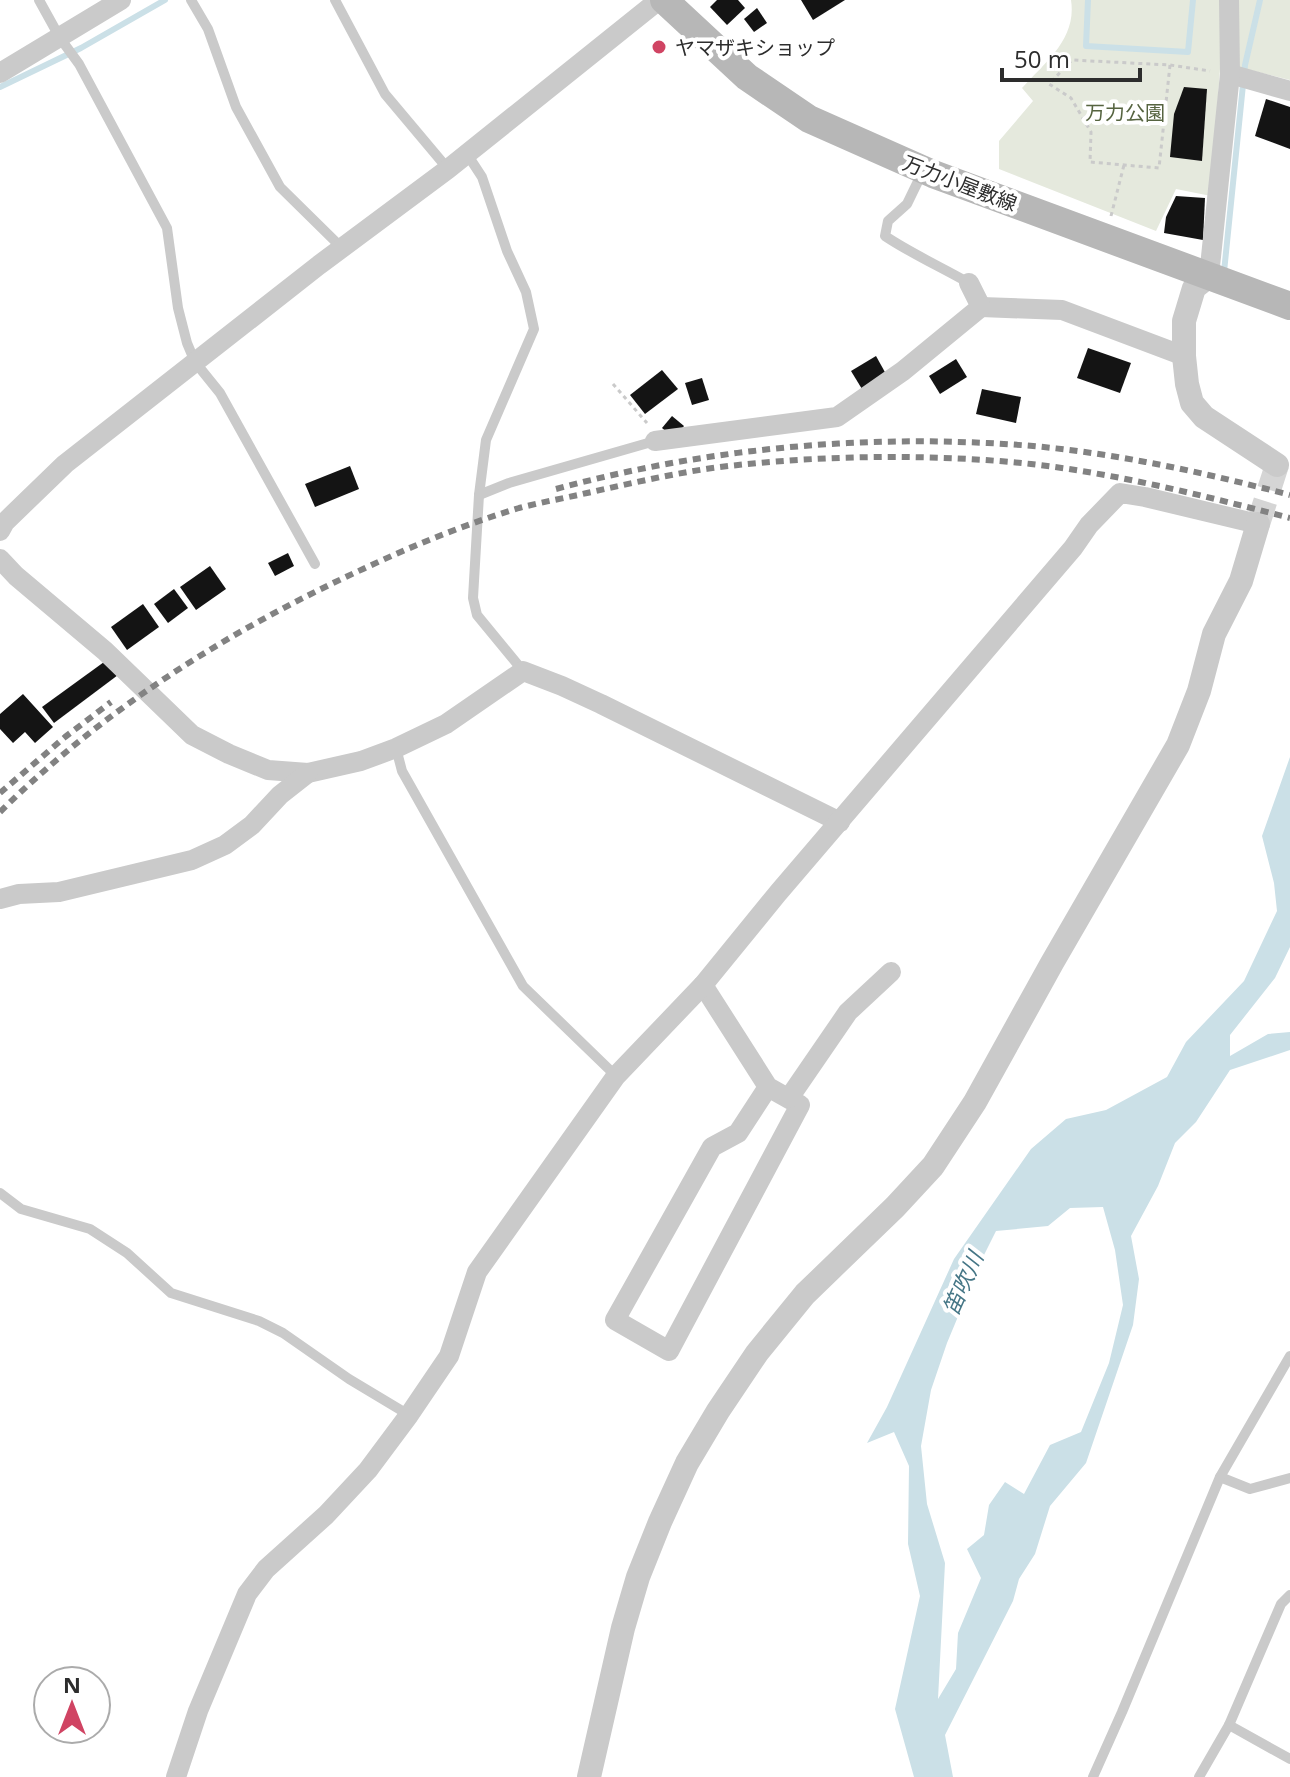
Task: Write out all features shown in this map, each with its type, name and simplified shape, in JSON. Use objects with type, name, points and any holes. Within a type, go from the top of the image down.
[{"type":"main road","name":"万力小屋敷線","points":[[662,0],[747,77],[809,119],[923,170],[1290,306]]},
{"type":"street","points":[[0,73],[121,0]]},
{"type":"street","points":[[0,531],[5,522],[65,464],[662,0]]},
{"type":"street","points":[[1229,0],[1239,77],[1209,276],[1194,288],[1184,321],[1184,356],[1192,403],[1204,417],[1277,465]]},
{"type":"street","points":[[1239,77],[1290,91]]},
{"type":"street","points":[[969,283],[981,307]]},
{"type":"street","points":[[655,441],[837,417],[903,371],[981,307],[1062,310],[1184,356]]},
{"type":"street","points":[[176,1777],[198,1711],[247,1594],[266,1569],[326,1515],[368,1470],[409,1415],[449,1356],[477,1272],[616,1076],[703,985],[1073,548],[1089,525],[1120,493],[1258,524],[1241,581],[1214,634],[1199,691],[1178,745],[975,1102],[933,1166],[795,1305],[757,1353],[687,1463],[638,1577],[623,1628],[589,1777]]},
{"type":"street","points":[[0,559],[105,651],[192,735],[268,770],[308,773],[361,761],[396,748],[446,724],[523,671],[601,704],[840,822]]},
{"type":"street","points":[[0,899],[19,894],[59,892],[192,860],[225,845],[252,825],[280,795],[308,773]]},
{"type":"street","points":[[789,1098],[848,1012],[891,972]]},
{"type":"street","points":[[703,985],[768,1087],[800,1105],[669,1351],[615,1320],[712,1147],[738,1133],[768,1087]]},
{"type":"lane","points":[[39,0],[79,64],[167,228],[178,308],[195,362],[220,393],[315,564]]},
{"type":"lane","points":[[191,0],[208,29],[236,107],[280,187],[342,248]]},
{"type":"lane","points":[[335,0],[385,94],[448,169]]},
{"type":"lane","points":[[467,154],[482,177],[507,251],[526,292],[534,329],[486,440],[479,495],[473,598],[477,615],[523,671]]},
{"type":"lane","points":[[923,170],[907,204],[888,221],[885,236],[969,283]]},
{"type":"lane","points":[[479,495],[509,483],[655,441]]},
{"type":"lane","points":[[396,748],[402,771],[523,986],[616,1076]]},
{"type":"lane","points":[[0,1193],[21,1209],[90,1229],[127,1253],[171,1293],[259,1321],[283,1333],[349,1379],[409,1415]]},
{"type":"lane","points":[[1093,1777],[1220,1477],[1290,1356]]},
{"type":"lane","points":[[1220,1477],[1250,1489],[1290,1478]]},
{"type":"lane","points":[[1199,1777],[1229,1725],[1281,1604],[1290,1595]]},
{"type":"lane","points":[[1229,1725],[1290,1759]]},
{"type":"path","points":[[1170,65],[1159,168],[1090,162],[1091,132],[1071,98],[1049,84],[1072,60],[1170,65],[1239,77]]},
{"type":"path","points":[[1106,238],[1124,165]]},
{"type":"path","points":[[613,384],[650,426],[655,441]]},
{"type":"green space","name":"万力公園","points":[[1071,0],[1290,0],[1290,80],[1238,67],[1220,69],[1211,196],[1176,189],[1156,231],[999,169],[999,141],[1033,101],[1022,88],[1064,38],[1072,14]]},
{"type":"water","name":"笛吹川","points":[[1290,757],[1290,947],[1275,978],[1230,1035],[1230,1056],[1268,1034],[1290,1032],[1290,1050],[1230,1070],[1196,1122],[1175,1143],[1158,1186],[1131,1236],[1139,1279],[1133,1325],[1086,1463],[1050,1506],[1035,1554],[1019,1579],[1013,1601],[945,1735],[953,1777],[914,1777],[895,1709],[920,1596],[908,1544],[909,1466],[894,1432],[867,1443],[887,1407],[954,1259],[1031,1149],[1066,1119],[1106,1110],[1167,1077],[1186,1042],[1244,981],[1277,911],[1274,883],[1262,836]],"holes":[[[1103,1207],[1115,1250],[1123,1305],[1109,1363],[1081,1432],[1050,1445],[1024,1494],[1005,1482],[989,1505],[984,1535],[967,1549],[981,1578],[958,1633],[956,1669],[938,1699],[945,1563],[927,1504],[921,1446],[931,1390],[947,1343],[996,1231],[1048,1226],[1070,1208]]]},
{"type":"building","points":[[717,0],[738,0],[745,8],[727,25],[710,7]]},
{"type":"building","points":[[801,0],[845,0],[813,20]]},
{"type":"building","points":[[757,8],[767,23],[754,32],[744,19]]},
{"type":"building","points":[[1184,87],[1207,89],[1202,161],[1170,157],[1174,114]]},
{"type":"building","points":[[1266,99],[1290,107],[1290,149],[1255,136]]},
{"type":"building","points":[[1176,196],[1205,198],[1203,240],[1164,233],[1166,217]]},
{"type":"building","points":[[1088,348],[1131,363],[1120,393],[1077,378]]},
{"type":"building","points":[[876,356],[886,374],[865,394],[851,371]]},
{"type":"building","points":[[956,359],[967,377],[940,394],[929,376]]},
{"type":"building","points":[[662,370],[678,389],[645,414],[630,395]]},
{"type":"building","points":[[702,378],[709,400],[692,405],[685,383]]},
{"type":"building","points":[[982,389],[1021,397],[1016,423],[976,414]]},
{"type":"building","points":[[672,416],[684,426],[674,438],[662,428]]},
{"type":"building","points":[[350,466],[359,489],[315,507],[305,484]]},
{"type":"building","points":[[288,553],[294,566],[275,576],[268,563]]},
{"type":"building","points":[[210,566],[226,589],[196,610],[180,587]]},
{"type":"building","points":[[174,589],[188,608],[168,623],[154,604]]},
{"type":"building","points":[[143,604],[159,627],[127,650],[111,627]]},
{"type":"building","points":[[104,662],[118,675],[54,723],[42,707]]},
{"type":"building","points":[[23,694],[53,727],[35,743],[25,732],[13,743],[0,729],[0,714]]},
{"type":"waterway","points":[[0,87],[81,48],[165,0]]},
{"type":"waterway","points":[[1088,0],[1086,46],[1188,52],[1193,0]]},
{"type":"waterway","points":[[1224,272],[1245,65],[1260,0]]},
{"type":"tunnel","points":[[1258,524],[1277,465]]},
{"type":"railway","points":[[556,489],[673,463],[733,454],[793,447],[913,441],[1033,446],[1098,454],[1195,472],[1290,495]]},
{"type":"railway","points":[[0,812],[40,774],[126,705],[217,645],[314,593],[401,552],[479,521],[536,504],[719,467],[810,459],[922,457],[1031,464],[1097,474],[1290,518]]},
{"type":"railway","points":[[0,793],[111,702]]},
{"type":"place","name":"ヤマザキショップ","points":[[659,47]]}]
